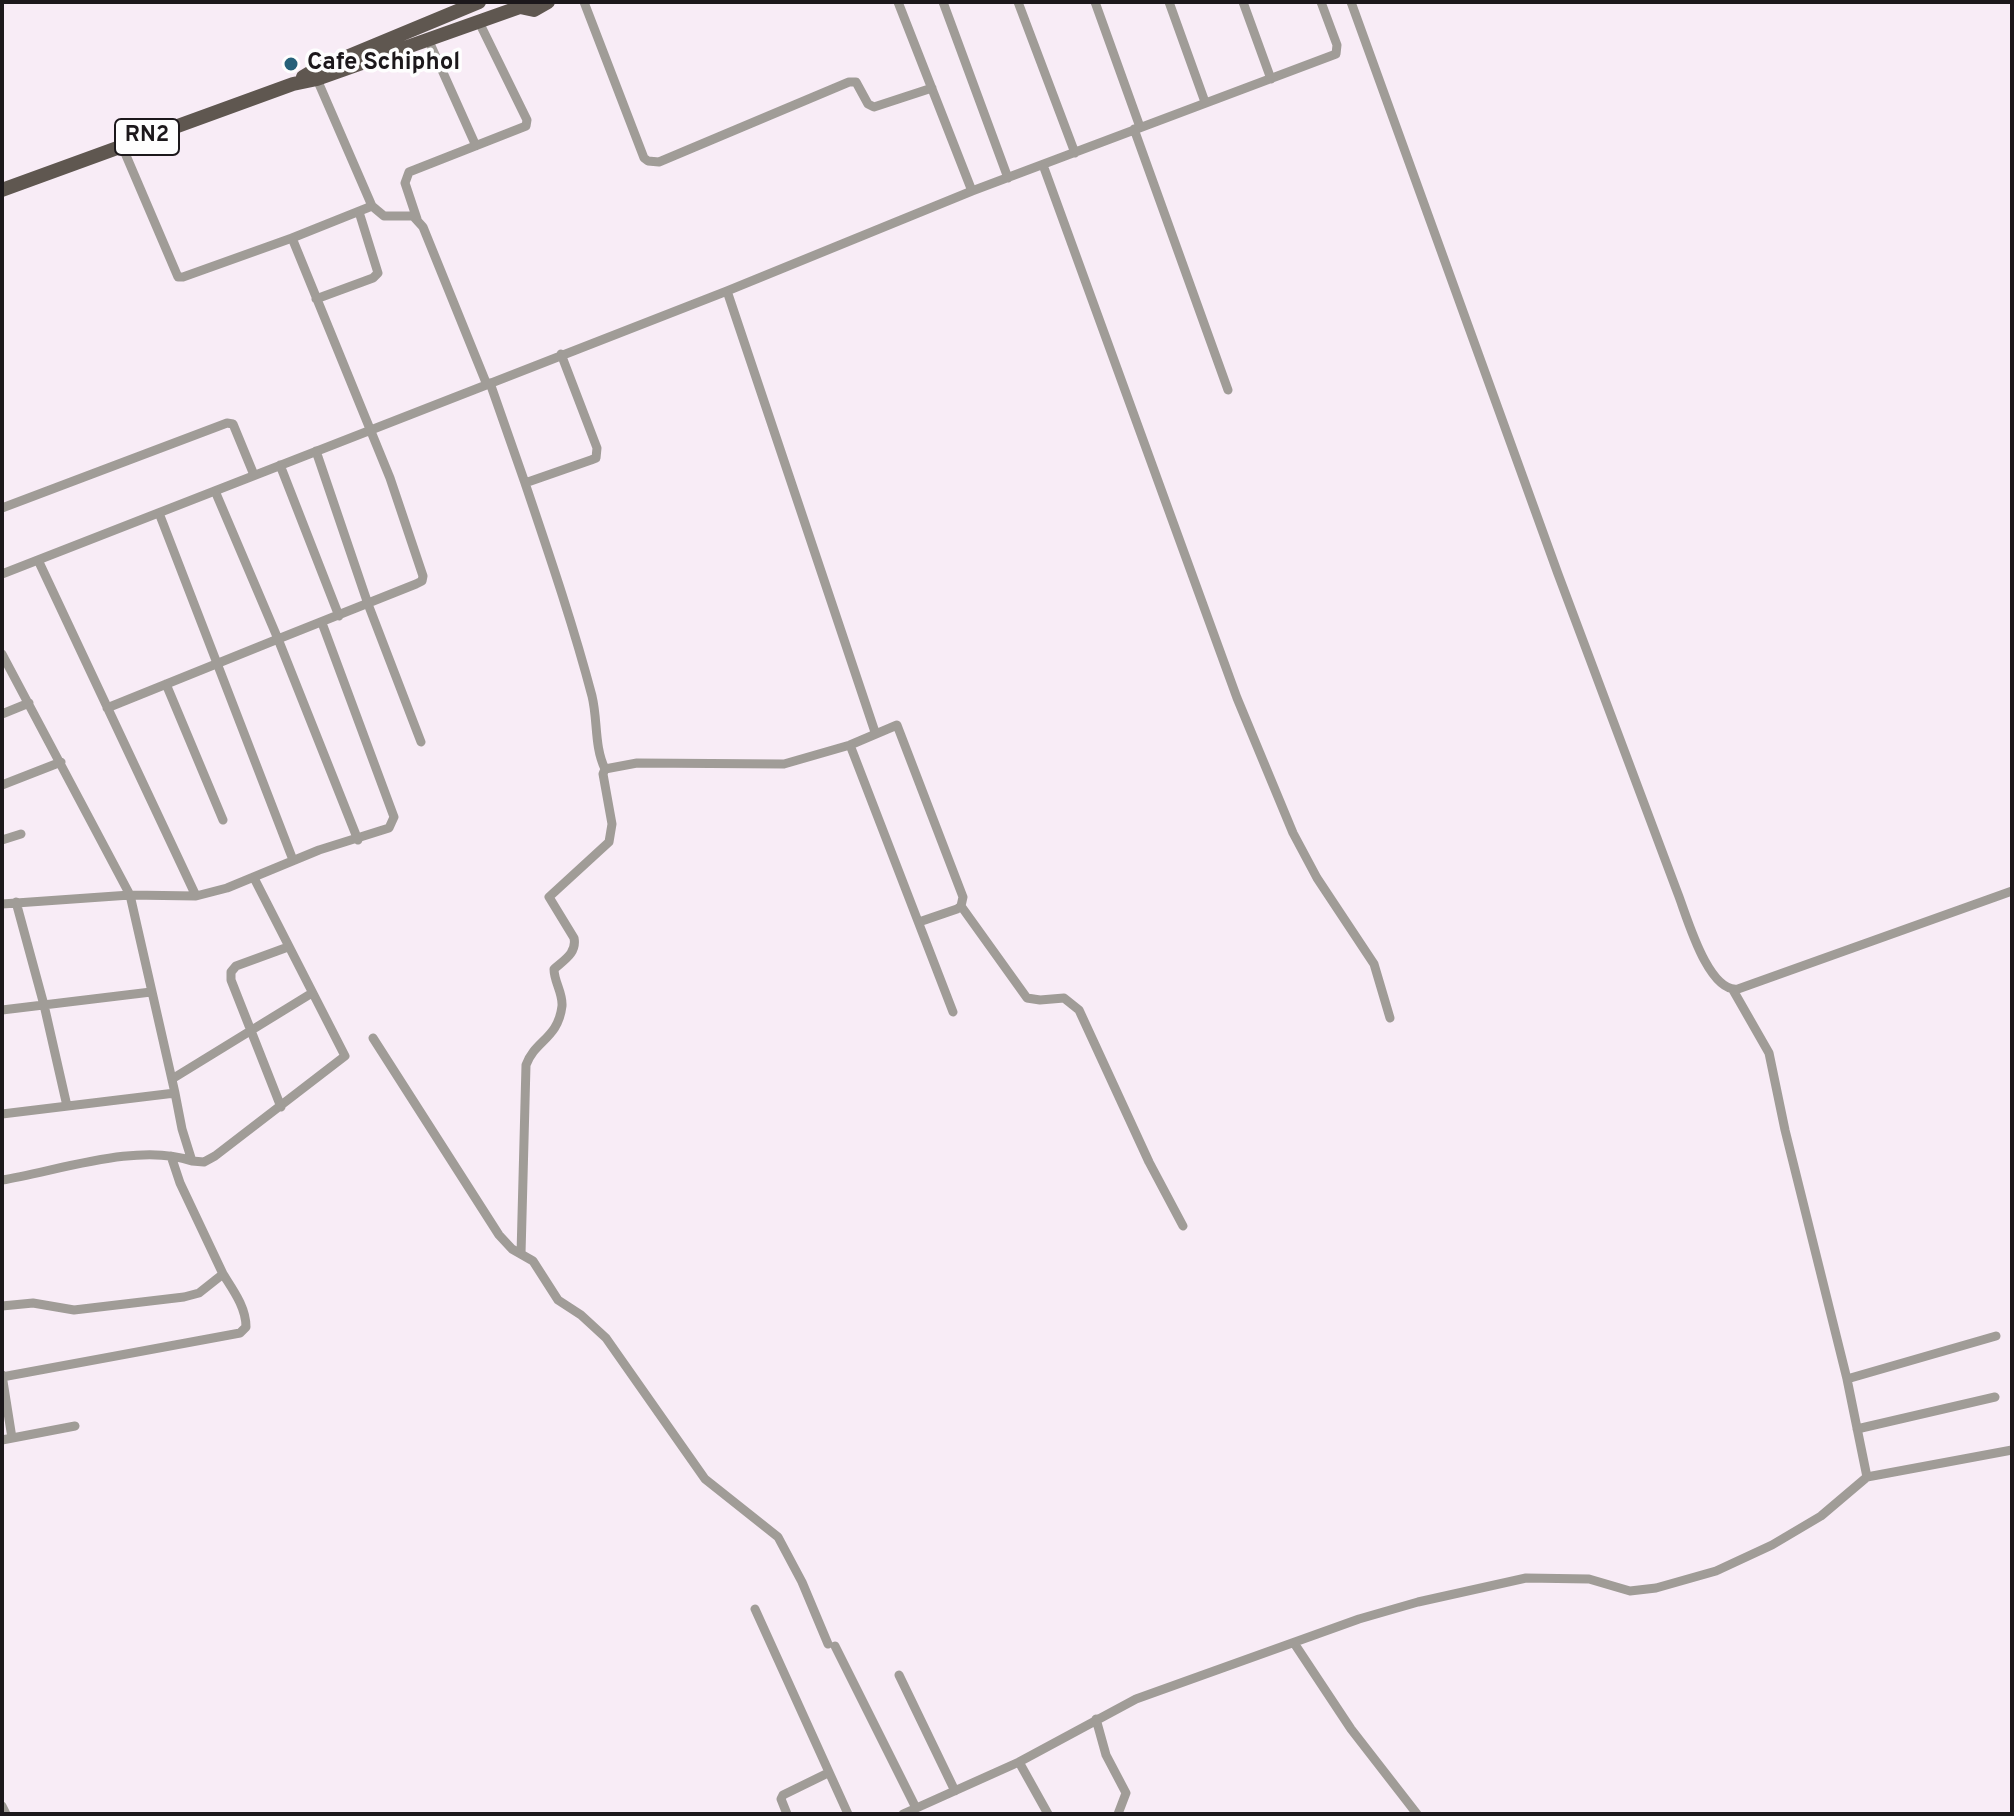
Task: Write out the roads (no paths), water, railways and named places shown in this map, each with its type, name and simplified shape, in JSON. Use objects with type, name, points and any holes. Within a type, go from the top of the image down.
[{"type":"main road","name":"RN2","points":[[2,190],[293,84],[479,2]]},
{"type":"main road","name":"RN2","points":[[315,75],[428,39],[517,4],[534,10],[548,2]]},
{"type":"street","points":[[584,2],[644,158],[653,163],[849,82],[859,85],[868,104],[874,107],[932,88]]},
{"type":"street","points":[[898,2],[972,191]]},
{"type":"street","points":[[943,2],[1008,178]]},
{"type":"street","points":[[1018,2],[1075,153]]},
{"type":"street","points":[[1095,2],[1228,390]]},
{"type":"street","points":[[1169,2],[1205,102]]},
{"type":"street","points":[[1243,2],[1271,79]]},
{"type":"street","points":[[2,574],[727,291],[972,191],[1338,52],[1321,2]]},
{"type":"street","points":[[1351,2],[1558,574],[1698,946],[1716,979],[1733,990],[1769,1053],[1847,1379],[1867,1477]]},
{"type":"street","points":[[478,20],[527,120],[524,128],[409,172],[405,183],[417,219],[488,384],[566,605],[592,697],[598,752],[605,769],[603,774],[612,824],[609,842],[549,897],[574,938],[575,945],[568,958],[554,969],[562,1003],[555,1030],[530,1056],[525,1067],[521,1254]]},
{"type":"street","points":[[428,39],[476,146]]},
{"type":"street","points":[[315,75],[372,206],[384,216],[417,219]]},
{"type":"street","points":[[122,146],[178,277],[292,238],[372,206]]},
{"type":"street","points":[[1043,165],[1237,698],[1293,833],[1317,878],[1374,964],[1390,1018]]},
{"type":"street","points":[[316,299],[373,278],[378,273],[359,212]]},
{"type":"street","points":[[107,708],[422,581],[404,515],[292,238]]},
{"type":"street","points":[[727,291],[875,732]]},
{"type":"street","points":[[525,483],[591,460],[597,455],[561,354]]},
{"type":"street","points":[[2,508],[227,423],[233,424],[254,475]]},
{"type":"street","points":[[316,451],[368,604],[421,742]]},
{"type":"street","points":[[280,465],[339,616]]},
{"type":"street","points":[[215,491],[358,840]]},
{"type":"street","points":[[159,513],[293,860]]},
{"type":"street","points":[[38,560],[196,896]]},
{"type":"street","points":[[2,904],[130,895],[196,896],[389,828],[394,817],[322,623]]},
{"type":"street","points":[[2,654],[130,895],[182,1129],[192,1161]]},
{"type":"street","points":[[166,684],[223,820]]},
{"type":"street","points":[[2,714],[29,703]]},
{"type":"street","points":[[605,769],[637,763],[784,764],[850,745],[897,725],[963,897],[961,906],[1027,998],[1064,998],[1079,1010],[1149,1162],[1183,1226]]},
{"type":"street","points":[[850,745],[953,1012]]},
{"type":"street","points":[[2,785],[61,762]]},
{"type":"street","points":[[2,840],[21,834]]},
{"type":"street","points":[[2,1180],[133,1156],[171,1156],[204,1162],[345,1056],[254,878]]},
{"type":"street","points":[[1733,990],[2012,891]]},
{"type":"street","points":[[16,902],[67,1106]]},
{"type":"street","points":[[919,922],[961,906]]},
{"type":"street","points":[[281,1107],[231,980],[231,972],[236,966],[288,947]]},
{"type":"street","points":[[2,1010],[151,992]]},
{"type":"street","points":[[172,1079],[312,993]]},
{"type":"street","points":[[373,1038],[499,1235],[512,1249],[536,1264],[558,1300],[587,1319],[606,1338],[705,1479],[778,1537],[916,1808]]},
{"type":"street","points":[[2,1114],[175,1093]]},
{"type":"street","points":[[75,1426],[7,1439],[2,1377],[240,1333],[246,1327],[239,1299],[223,1274],[180,1183],[171,1156]]},
{"type":"street","points":[[2,1306],[33,1303],[74,1310],[184,1297],[199,1293],[223,1274]]},
{"type":"street","points":[[1847,1379],[1996,1336]]},
{"type":"street","points":[[1857,1429],[1995,1397]]},
{"type":"street","points":[[903,1814],[1019,1762],[1136,1699],[1359,1619],[1418,1602],[1526,1578],[1589,1579],[1630,1591],[1656,1588],[1716,1571],[1772,1545],[1821,1516],[1867,1477],[2012,1450]]},
{"type":"street","points":[[755,1609],[848,1814]]},
{"type":"street","points":[[1294,1643],[1351,1729],[1417,1814]]},
{"type":"street","points":[[899,1675],[955,1791]]},
{"type":"street","points":[[1096,1719],[1106,1755],[1126,1793],[1118,1814]]},
{"type":"street","points":[[1019,1762],[1048,1814]]},
{"type":"street","points":[[787,1814],[781,1799],[783,1795],[828,1773]]},
{"type":"street","points":[[2,1806],[6,1814]]},
{"type":"place","name":"Cafe Schiphol","points":[[291,64]]}]
